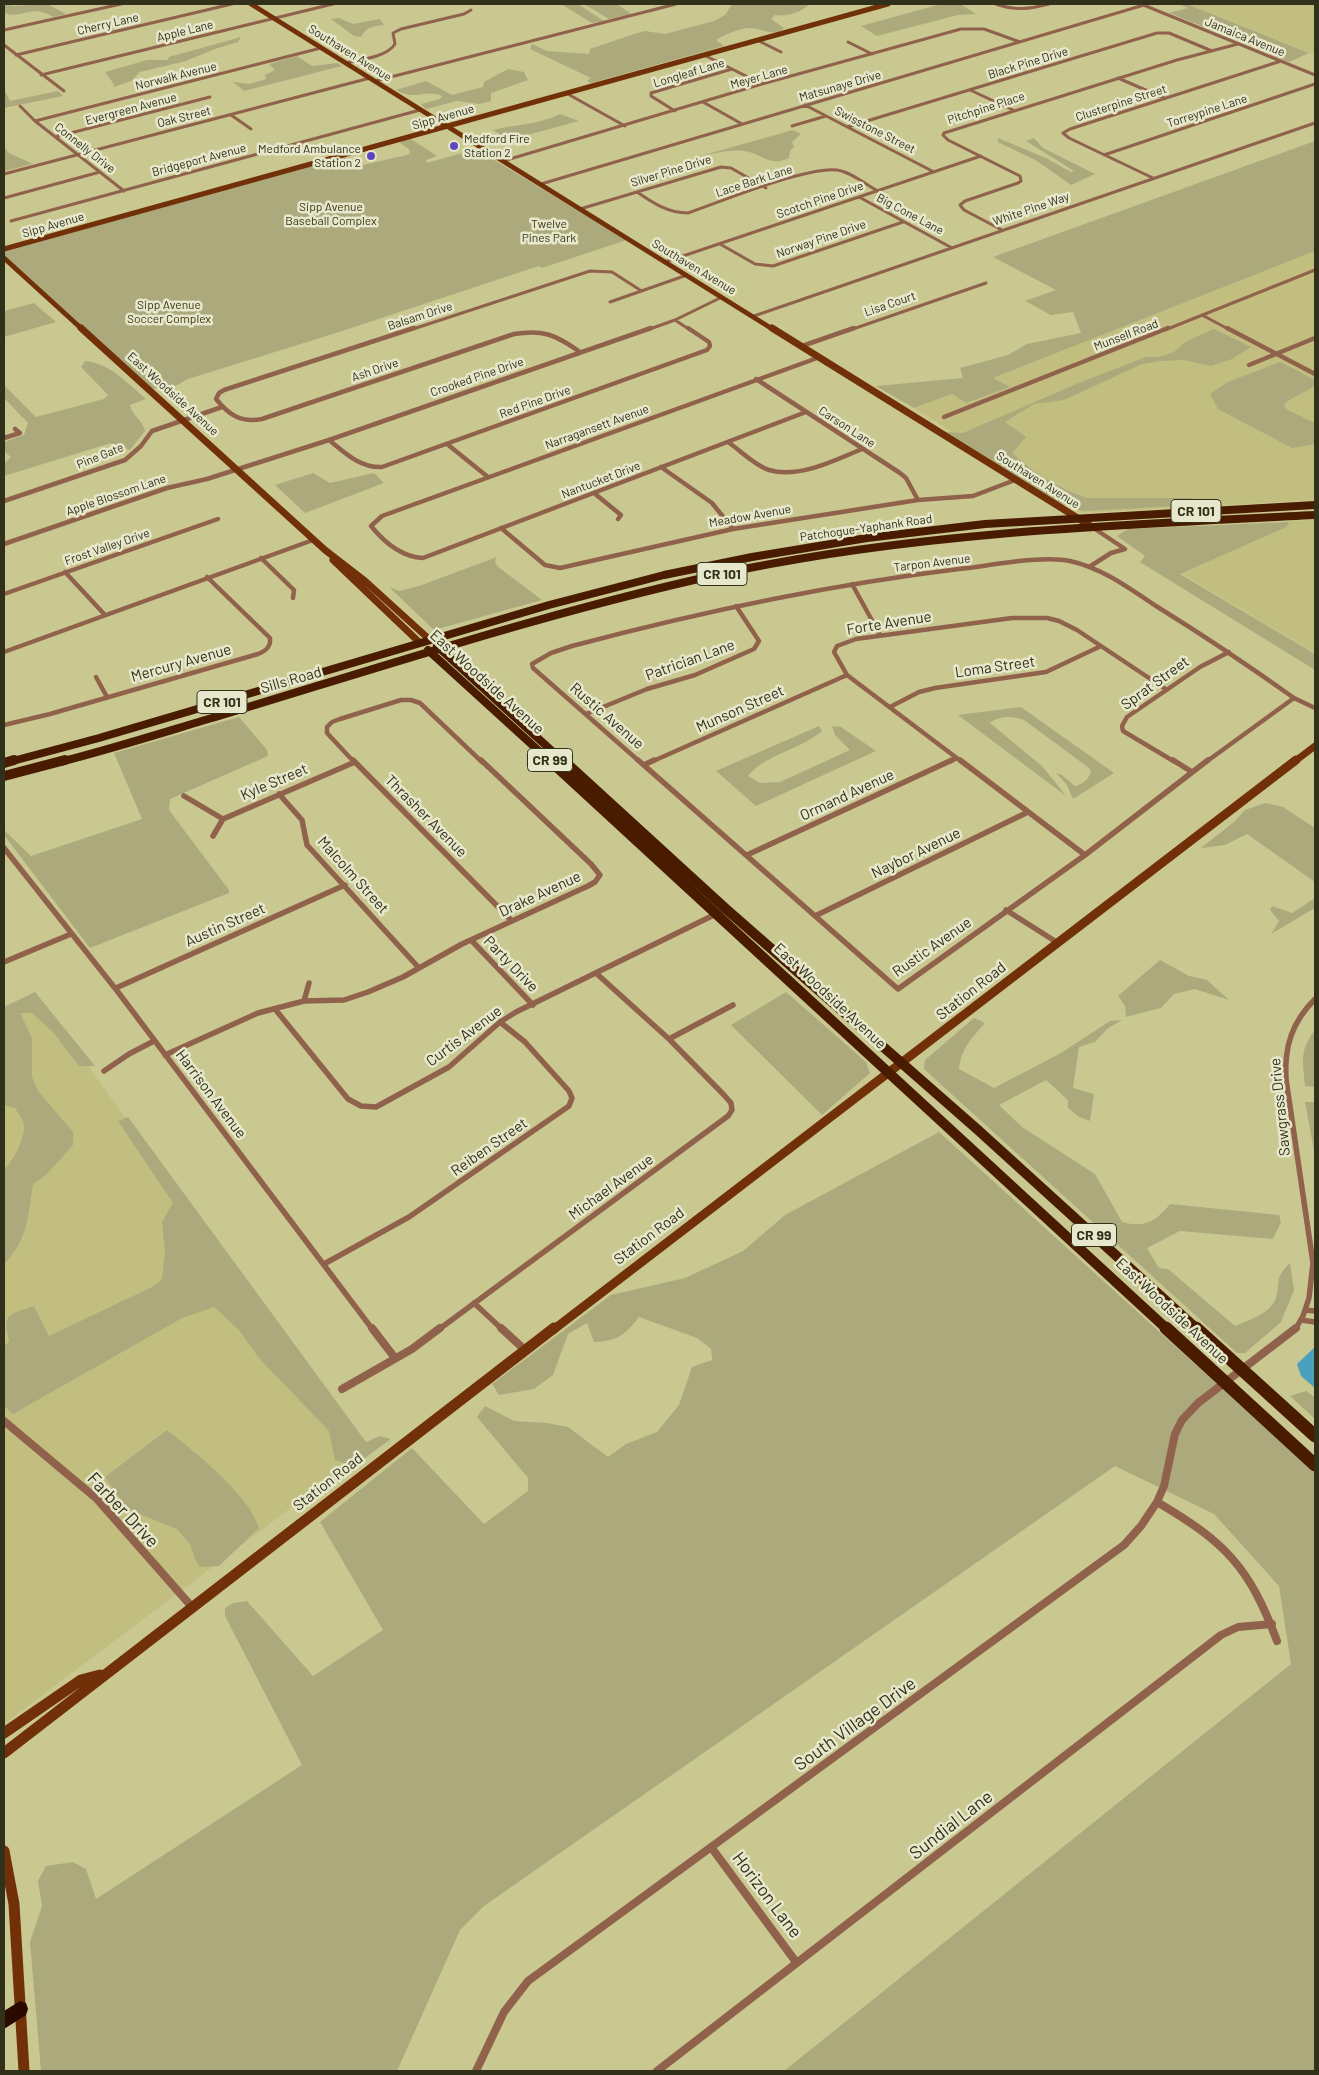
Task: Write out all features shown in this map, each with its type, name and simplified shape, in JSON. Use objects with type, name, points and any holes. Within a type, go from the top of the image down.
[{"type":"highway","points":[[4,2021],[20,2009]]},
{"type":"main road","name":"Southaven Avenue","points":[[250,4],[446,126]]},
{"type":"main road","name":"Sipp Avenue","points":[[4,249],[888,4]]},
{"type":"main road","name":"East Woodside Avenue","points":[[4,258],[313,540],[365,581],[431,646],[722,911],[889,1074],[1315,1464]]},
{"type":"main road","name":"Patchogue-Yaphank Road","points":[[431,646],[502,623],[521,613],[664,575],[810,546],[926,530],[1076,518],[1315,504]]},
{"type":"main road","name":"Patchogue-Yaphank Road","points":[[431,646],[628,596],[764,566],[906,543],[1092,527],[1315,515]]},
{"type":"main road","name":"Southaven Avenue","points":[[1076,518],[1092,527]]},
{"type":"main road","name":"Sills Road","points":[[4,777],[87,755],[319,686],[378,663],[431,646]]},
{"type":"main road","name":"Sills Road","points":[[4,763],[431,646]]},
{"type":"main road","name":"Station Road","points":[[4,1752],[525,1350],[903,1064],[966,1013],[1315,746]]},
{"type":"main road","name":"East Woodside Avenue","points":[[722,911],[903,1064],[1315,1436]]},
{"type":"main road","points":[[4,1733],[81,1680],[105,1674]]},
{"type":"main road","points":[[4,1851],[14,1904],[24,2071]]},
{"type":"street","points":[[4,30],[121,4]]},
{"type":"street","name":"Cherry Lane","points":[[16,55],[232,4]]},
{"type":"street","name":"Apple Lane","points":[[41,75],[333,4]]},
{"type":"street","name":"Oak Street","points":[[4,174],[231,115],[676,4]]},
{"type":"street","points":[[996,4],[1021,11],[1049,4]]},
{"type":"street","name":"Matsunaye Drive","points":[[541,184],[1142,4]]},
{"type":"street","name":"Jamaica Avenue","points":[[1142,4],[1315,75]]},
{"type":"street","points":[[345,63],[388,51],[396,43],[393,33],[401,29],[464,14],[471,10]]},
{"type":"street","name":"Meyer Lane","points":[[503,161],[762,84],[968,28],[992,30],[1020,42]]},
{"type":"street","name":"Black Pine Drive","points":[[848,127],[1157,33],[1174,35],[1212,51]]},
{"type":"street","points":[[757,40],[781,52]]},
{"type":"street","points":[[848,42],[872,54]]},
{"type":"street","name":"Pitchpine Place","points":[[1002,230],[964,210],[960,205],[965,201],[1020,181],[1020,176],[948,140],[943,135],[948,130],[1177,60],[1238,44]]},
{"type":"street","points":[[4,45],[64,91]]},
{"type":"street","name":"Norwalk Avenue","points":[[35,121],[321,48]]},
{"type":"street","points":[[704,54],[762,84]]},
{"type":"street","name":"Clusterpine Street","points":[[1153,178],[1069,138],[1063,133],[1070,129],[1281,61]]},
{"type":"street","name":"Longleaf Lane","points":[[675,111],[650,96],[651,93],[732,69]]},
{"type":"street","points":[[1118,78],[1164,98]]},
{"type":"street","name":"Torreypine Lane","points":[[1104,155],[1315,84]]},
{"type":"street","points":[[970,90],[1012,110]]},
{"type":"street","points":[[566,93],[625,126]]},
{"type":"street","name":"Evergreen Avenue","points":[[55,137],[210,97]]},
{"type":"street","points":[[703,102],[742,124]]},
{"type":"street","name":"Swisstone Street","points":[[806,105],[934,172]]},
{"type":"street","name":"Connelly Drive","points":[[20,106],[35,121],[124,191]]},
{"type":"street","name":"Bridgeport Avenue","points":[[12,221],[420,110]]},
{"type":"street","points":[[231,115],[251,129]]},
{"type":"street","points":[[792,126],[826,116]]},
{"type":"street","name":"White Pine Way","points":[[754,316],[1315,123]]},
{"type":"street","name":"Southaven Avenue","points":[[446,126],[1076,518]]},
{"type":"street","name":"Scotch Pine Drive","points":[[665,262],[980,156]]},
{"type":"street","name":"Silver Pine Drive","points":[[580,209],[721,167],[731,168],[766,188]]},
{"type":"street","name":"Lace Bark Lane","points":[[637,192],[669,211],[683,213],[831,169],[841,171],[878,191]]},
{"type":"street","points":[[4,198],[100,172]]},
{"type":"street","name":"Big Cone Lane","points":[[859,197],[952,248]]},
{"type":"street","name":"Norway Pine Drive","points":[[720,244],[755,264],[773,266],[903,222]]},
{"type":"street","name":"Munsell Road","points":[[944,417],[1315,270]]},
{"type":"street","name":"Balsam Drive","points":[[222,407],[216,396],[224,390],[590,271],[612,272],[640,290]]},
{"type":"street","points":[[610,302],[686,275]]},
{"type":"street","name":"Lisa Court","points":[[802,346],[986,283]]},
{"type":"street","name":"Crooked Pine Drive","points":[[236,469],[328,440],[675,320],[722,297]]},
{"type":"street","points":[[1202,315],[1315,374]]},
{"type":"street","name":"Red Pine Drive","points":[[328,440],[360,464],[375,468],[707,350],[710,346],[709,342],[675,320]]},
{"type":"street","name":"Ash Drive","points":[[222,407],[238,419],[245,421],[262,419],[514,334],[539,331],[558,337],[580,352]]},
{"type":"street","points":[[1249,365],[1315,338]]},
{"type":"street","name":"Narragansett Avenue","points":[[403,554],[371,526],[382,516],[820,357]]},
{"type":"street","name":"Carson Lane","points":[[756,379],[906,478],[918,500]]},
{"type":"street","name":"Pine Gate","points":[[4,501],[125,460],[141,446],[152,431],[222,407]]},
{"type":"street","name":"Nantucket Drive","points":[[403,554],[416,559],[423,558],[806,412]]},
{"type":"street","points":[[4,438],[20,433],[15,429]]},
{"type":"street","points":[[728,442],[765,468],[779,472],[825,465],[862,449]]},
{"type":"street","points":[[447,444],[488,477]]},
{"type":"street","points":[[661,467],[712,503],[733,529]]},
{"type":"street","name":"Apple Blossom Lane","points":[[4,544],[167,488],[207,479],[236,469]]},
{"type":"street","name":"Meadow Avenue","points":[[501,528],[545,564],[560,568],[733,529],[918,500],[973,496],[1015,480]]},
{"type":"street","points":[[594,493],[621,514],[618,519]]},
{"type":"street","name":"Frost Valley Drive","points":[[4,594],[218,519]]},
{"type":"street","name":"Southaven Avenue","points":[[1089,567],[1111,553],[1125,549],[1092,527]]},
{"type":"street","points":[[4,652],[313,540]]},
{"type":"street","points":[[261,558],[294,590],[293,598]]},
{"type":"street","name":"Tarpon Avenue","points":[[538,672],[533,668],[532,664],[548,654],[651,625],[736,606],[852,584],[990,566],[1045,561],[1070,561],[1101,571],[1228,652],[1294,698],[1315,708]]},
{"type":"street","points":[[65,572],[105,615]]},
{"type":"street","name":"Mercury Avenue","points":[[4,725],[258,654],[269,648],[271,644],[270,638],[207,577]]},
{"type":"street","points":[[852,584],[880,635]]},
{"type":"street","name":"Patrician Lane","points":[[586,714],[647,688],[695,675],[754,649],[759,641],[736,606]]},
{"type":"street","name":"Forte Avenue","points":[[1085,855],[847,675],[834,652],[837,646],[856,639],[1012,618],[1035,617],[1058,621],[1068,625],[1167,690]]},
{"type":"street","name":"Loma Street","points":[[890,707],[919,692],[935,688],[1046,672],[1101,646]]},
{"type":"street","name":"Sprat Street","points":[[1192,772],[1123,731],[1122,726],[1127,718],[1200,666],[1228,652]]},
{"type":"street","name":"Rustic Avenue","points":[[538,672],[898,989],[1085,855],[1192,772],[1294,698]]},
{"type":"street","name":"Munson Street","points":[[644,765],[847,675]]},
{"type":"street","points":[[96,677],[107,697]]},
{"type":"street","name":"Drake Avenue","points":[[165,1055],[258,1013],[304,1001],[344,1000],[403,977],[472,940],[588,886],[595,882],[600,875],[591,864],[420,703],[411,700],[401,700],[340,718],[327,727]]},
{"type":"street","name":"Thrasher Avenue","points":[[327,727],[327,733],[512,921]]},
{"type":"street","name":"Ormand Avenue","points":[[747,855],[957,758]]},
{"type":"street","name":"Kyle Street","points":[[223,818],[355,762]]},
{"type":"street","name":"Malcolm Street","points":[[278,794],[302,820],[307,845],[419,968]]},
{"type":"street","points":[[184,796],[223,818],[213,836]]},
{"type":"street","name":"Naybor Avenue","points":[[814,916],[1028,812]]},
{"type":"street","name":"Harrison Avenue","points":[[4,848],[70,934],[116,988],[154,1041],[395,1358]]},
{"type":"street","name":"Austin Street","points":[[116,988],[345,885]]},
{"type":"street","points":[[1006,910],[1058,943]]},
{"type":"street","name":"Curtis Avenue","points":[[275,1009],[342,1093],[355,1105],[364,1108],[376,1107],[449,1067],[500,1022],[722,911]]},
{"type":"street","points":[[5,960],[70,934]]},
{"type":"street","name":"Party Drive","points":[[472,940],[533,1005]]},
{"type":"street","name":"Michael Avenue","points":[[342,1389],[412,1349],[728,1116],[732,1110],[731,1103],[669,1039],[596,974]]},
{"type":"street","points":[[304,1001],[309,983]]},
{"type":"street","name":"Sawgrass Drive","points":[[1242,1370],[1289,1336],[1301,1320],[1314,1276],[1313,1253],[1285,1066],[1287,1042],[1290,1032],[1303,1012],[1315,999]]},
{"type":"street","points":[[669,1039],[733,1005]]},
{"type":"street","name":"Reiben Street","points":[[324,1264],[409,1217],[569,1106],[572,1098],[569,1091],[525,1042],[500,1022]]},
{"type":"street","points":[[104,1071],[129,1054],[154,1041]]},
{"type":"street","points":[[474,1303],[525,1350]]},
{"type":"street","points":[[1305,1310],[1315,1311]]},
{"type":"street","points":[[1301,1320],[1315,1322]]},
{"type":"street","name":"South Village Drive","points":[[476,2071],[497,2020],[516,1992],[528,1981],[1114,1553],[1141,1526],[1157,1502],[1164,1486],[1175,1434],[1182,1420],[1198,1403],[1242,1370]]},
{"type":"street","name":"Farber Drive","points":[[4,1421],[97,1499],[192,1607]]},
{"type":"street","points":[[1157,1502],[1196,1525],[1223,1546],[1236,1560],[1255,1587],[1272,1624],[1277,1640]]},
{"type":"street","name":"Sundial Lane","points":[[657,2071],[1221,1635],[1238,1627],[1272,1624]]},
{"type":"street","name":"Horizon Lane","points":[[711,1847],[796,1962]]},
{"type":"shaded area","points":[[1188,4],[1315,4],[1315,55],[1198,8]]},
{"type":"shaded area","points":[[1315,251],[1315,500],[1082,513],[914,408],[952,394],[966,403],[1009,387],[993,378]]},
{"type":"shaded area","points":[[1315,520],[1315,653],[1179,572],[1289,521]]},
{"type":"shaded area","points":[[38,996],[365,1452],[4,1724],[4,1011]]},
{"type":"green space","points":[[4,4],[13,6],[47,4],[66,14],[53,17],[46,13],[33,11],[10,15],[4,13]]},
{"type":"green space","points":[[561,4],[578,4],[604,21],[592,23]]},
{"type":"green space","points":[[584,4],[617,4],[631,14],[609,19]]},
{"type":"green space","points":[[732,4],[809,4],[793,14],[775,15],[771,19],[784,28],[780,31],[772,32],[754,28],[741,29],[716,40],[724,46],[591,83],[587,81],[591,78],[530,49],[532,44],[547,51],[589,54],[590,49],[645,31],[665,34],[714,21],[725,15]]},
{"type":"green space","points":[[941,4],[962,5],[976,14],[958,15],[877,36],[861,26]]},
{"type":"green space","points":[[1179,4],[1187,4],[1309,53],[1289,62],[1283,60],[1239,40],[1250,38],[1226,26],[1212,30],[1169,13],[1188,8]]},
{"type":"green space","points":[[339,18],[353,24],[380,19],[384,25],[368,29],[361,37],[354,36],[331,19]]},
{"type":"green space","points":[[241,37],[238,42],[186,61],[140,72],[131,81],[114,87],[105,72],[147,60],[168,60],[169,57]]},
{"type":"green space","points":[[297,56],[312,66],[337,63],[342,66],[244,91],[233,82],[250,84],[266,79],[265,75],[275,70],[269,64]]},
{"type":"green space","points":[[508,69],[524,72],[528,80],[491,93],[491,101],[479,104],[457,101],[426,109],[421,104],[440,99],[442,96],[430,93],[410,95],[396,90],[426,81],[452,95],[483,87],[484,82]]},
{"type":"green space","points":[[4,89],[10,101],[58,91],[63,96],[4,108]]},
{"type":"green space","points":[[560,114],[579,121],[509,140],[493,130],[536,122]]},
{"type":"green space","points":[[793,130],[801,134],[792,142],[794,147],[790,151],[789,158],[782,161],[771,161],[744,151],[721,152],[697,157]]},
{"type":"green space","points":[[998,138],[1046,158],[1071,172],[1074,171],[1026,141],[1034,138],[1043,148],[1095,174],[1071,185],[1037,161],[998,142]]},
{"type":"green space","points":[[403,139],[411,139],[437,156],[426,160],[427,163],[476,149],[627,240],[542,268],[539,266],[336,333],[188,379],[170,389],[165,386],[153,389],[4,256],[4,251],[344,157],[358,166],[407,155],[410,153],[409,149],[400,143]]},
{"type":"green space","points":[[1315,141],[1315,251],[993,378],[1010,387],[966,403],[952,394],[914,408],[876,386],[963,378],[960,368],[1008,355],[1027,344],[1081,333],[1073,312],[1051,315],[1025,301],[1056,290],[993,257]]},
{"type":"green space","points":[[4,147],[9,153],[33,164],[4,171]]},
{"type":"green space","points":[[34,303],[56,322],[4,337],[4,311]]},
{"type":"green space","points":[[1214,329],[1251,347],[1232,359],[1211,366],[1184,360],[1142,364],[1064,400],[1034,404],[1005,422],[1026,437],[1012,453],[1038,474],[1067,490],[1087,498],[1193,498],[1197,505],[1083,511],[1061,504],[946,432],[963,433],[1081,382],[1146,357],[1159,357],[1174,352],[1187,341]]},
{"type":"green space","points":[[85,361],[110,370],[125,380],[146,399],[130,405],[145,431],[130,450],[111,443],[4,476],[4,464],[11,457],[4,451],[4,442],[24,435],[28,423],[4,398],[4,385],[36,417],[104,399],[108,395],[81,367]]},
{"type":"green space","points":[[1280,362],[1315,380],[1315,386],[1284,404],[1286,409],[1315,423],[1315,444],[1292,448],[1218,409],[1210,394],[1228,382]]},
{"type":"green space","points":[[313,473],[330,483],[374,473],[384,483],[305,513],[275,485]]},
{"type":"green space","points":[[1288,522],[1289,524],[1284,528],[1180,574],[1315,654],[1315,670],[1140,562],[1145,556],[1117,536],[1128,529]]},
{"type":"green space","points":[[497,557],[495,561],[497,566],[542,600],[434,630],[389,587],[399,591],[419,586]]},
{"type":"green space","points":[[1021,707],[1114,773],[1073,799],[1067,785],[1056,773],[1062,775],[1075,786],[1087,779],[1091,772],[1089,768],[1024,720],[1007,717],[990,723],[1043,767],[1066,796],[958,715]]},
{"type":"green space","points":[[239,717],[267,750],[268,756],[170,799],[169,810],[229,890],[229,893],[90,948],[4,835],[4,830],[31,856],[142,819],[114,753]]},
{"type":"green space","points":[[819,726],[822,731],[804,743],[764,762],[748,776],[760,783],[780,782],[850,750],[835,735],[832,726],[841,727],[876,751],[756,806],[716,771]]},
{"type":"green space","points":[[1265,803],[1283,807],[1315,828],[1315,882],[1247,834],[1225,845],[1201,848],[1234,822],[1245,810]]},
{"type":"green space","points":[[1315,898],[1315,908],[1271,934],[1279,921],[1270,910],[1272,906],[1292,913]]},
{"type":"green space","points":[[1160,960],[1189,976],[1207,980],[1229,1000],[1195,989],[1174,994],[1161,1008],[1126,1017],[1125,1006],[1118,996]]},
{"type":"green space","points":[[35,992],[95,1066],[79,1066],[53,1032],[32,1013],[20,1013],[32,1038],[32,1077],[38,1091],[73,1132],[73,1145],[47,1174],[33,1184],[26,1227],[18,1246],[4,1264],[4,1169],[18,1149],[23,1137],[24,1126],[15,1108],[4,1105],[4,1007]]},
{"type":"green space","points":[[786,992],[866,1062],[870,1073],[822,1115],[731,1025]]},
{"type":"green space","points":[[974,1018],[985,1023],[962,1055],[959,1069],[994,1088],[1061,1053],[1110,1021],[1122,1020],[1107,1029],[1095,1042],[1079,1047],[1073,1088],[1094,1094],[1090,1121],[1079,1117],[1068,1108],[1068,1100],[1046,1080],[999,1105],[1022,1127],[1095,1174],[1122,1222],[1143,1224],[1149,1222],[1160,1215],[1170,1204],[1279,1215],[1281,1222],[1273,1239],[1180,1231],[1147,1248],[1159,1268],[1168,1269],[1235,1326],[1258,1316],[1273,1304],[1280,1276],[1290,1263],[1294,1290],[1281,1322],[1245,1353],[1237,1353],[924,1069],[925,1060]]},
{"type":"green space","points":[[1315,1030],[1315,1087],[1305,1086],[1303,1056],[1306,1044]]},
{"type":"green space","points":[[1305,1102],[1315,1102],[1315,1156]]},
{"type":"green space","points":[[128,1117],[366,1442],[380,1436],[391,1439],[354,1466],[335,1460],[329,1431],[259,1358],[239,1330],[214,1307],[182,1318],[13,1414],[4,1406],[4,1347],[9,1341],[7,1319],[10,1316],[34,1306],[49,1336],[152,1287],[162,1279],[165,1252],[162,1222],[173,1203],[118,1121]]},
{"type":"green space","points":[[939,1132],[1315,1473],[1315,2071],[784,2071],[1291,1664],[1279,1586],[1214,1514],[1115,1466],[484,1906],[460,1930],[397,2071],[41,2071],[30,1942],[42,1906],[38,1881],[46,1866],[73,1862],[86,1869],[96,1899],[302,1765],[225,1616],[225,1608],[233,1603],[247,1601],[313,1676],[383,1630],[320,1522],[412,1448],[484,1524],[528,1491],[528,1478],[477,1417],[485,1406],[514,1421],[547,1423],[568,1427],[608,1457],[626,1444],[657,1432],[679,1405],[692,1367],[712,1360],[711,1349],[697,1338],[639,1317],[625,1333],[609,1340],[594,1342],[587,1323],[568,1334],[553,1375],[534,1389],[499,1395],[492,1384],[611,1295],[685,1278],[743,1251],[785,1215]]},
{"type":"green space","points":[[1306,1391],[1315,1397],[1315,1419],[1290,1396]]},
{"type":"green space","points":[[167,1430],[206,1462],[233,1488],[254,1515],[259,1528],[219,1566],[200,1567],[190,1544],[177,1529],[127,1509],[105,1477]]},
{"type":"water","points":[[1315,1347],[1315,1388],[1301,1376],[1297,1364]]},
{"type":"place","name":"Medford Fire Station 2","points":[[454,146]]},
{"type":"place","name":"Medford Ambulance Station 2","points":[[371,156]]},
{"type":"park label","name":"Sipp Avenue Baseball Complex","points":[[331,214]]},
{"type":"park label","name":"Twelve Pines Park","points":[[549,231]]},
{"type":"park label","name":"Sipp Avenue Soccer Complex","points":[[169,312]]}]
